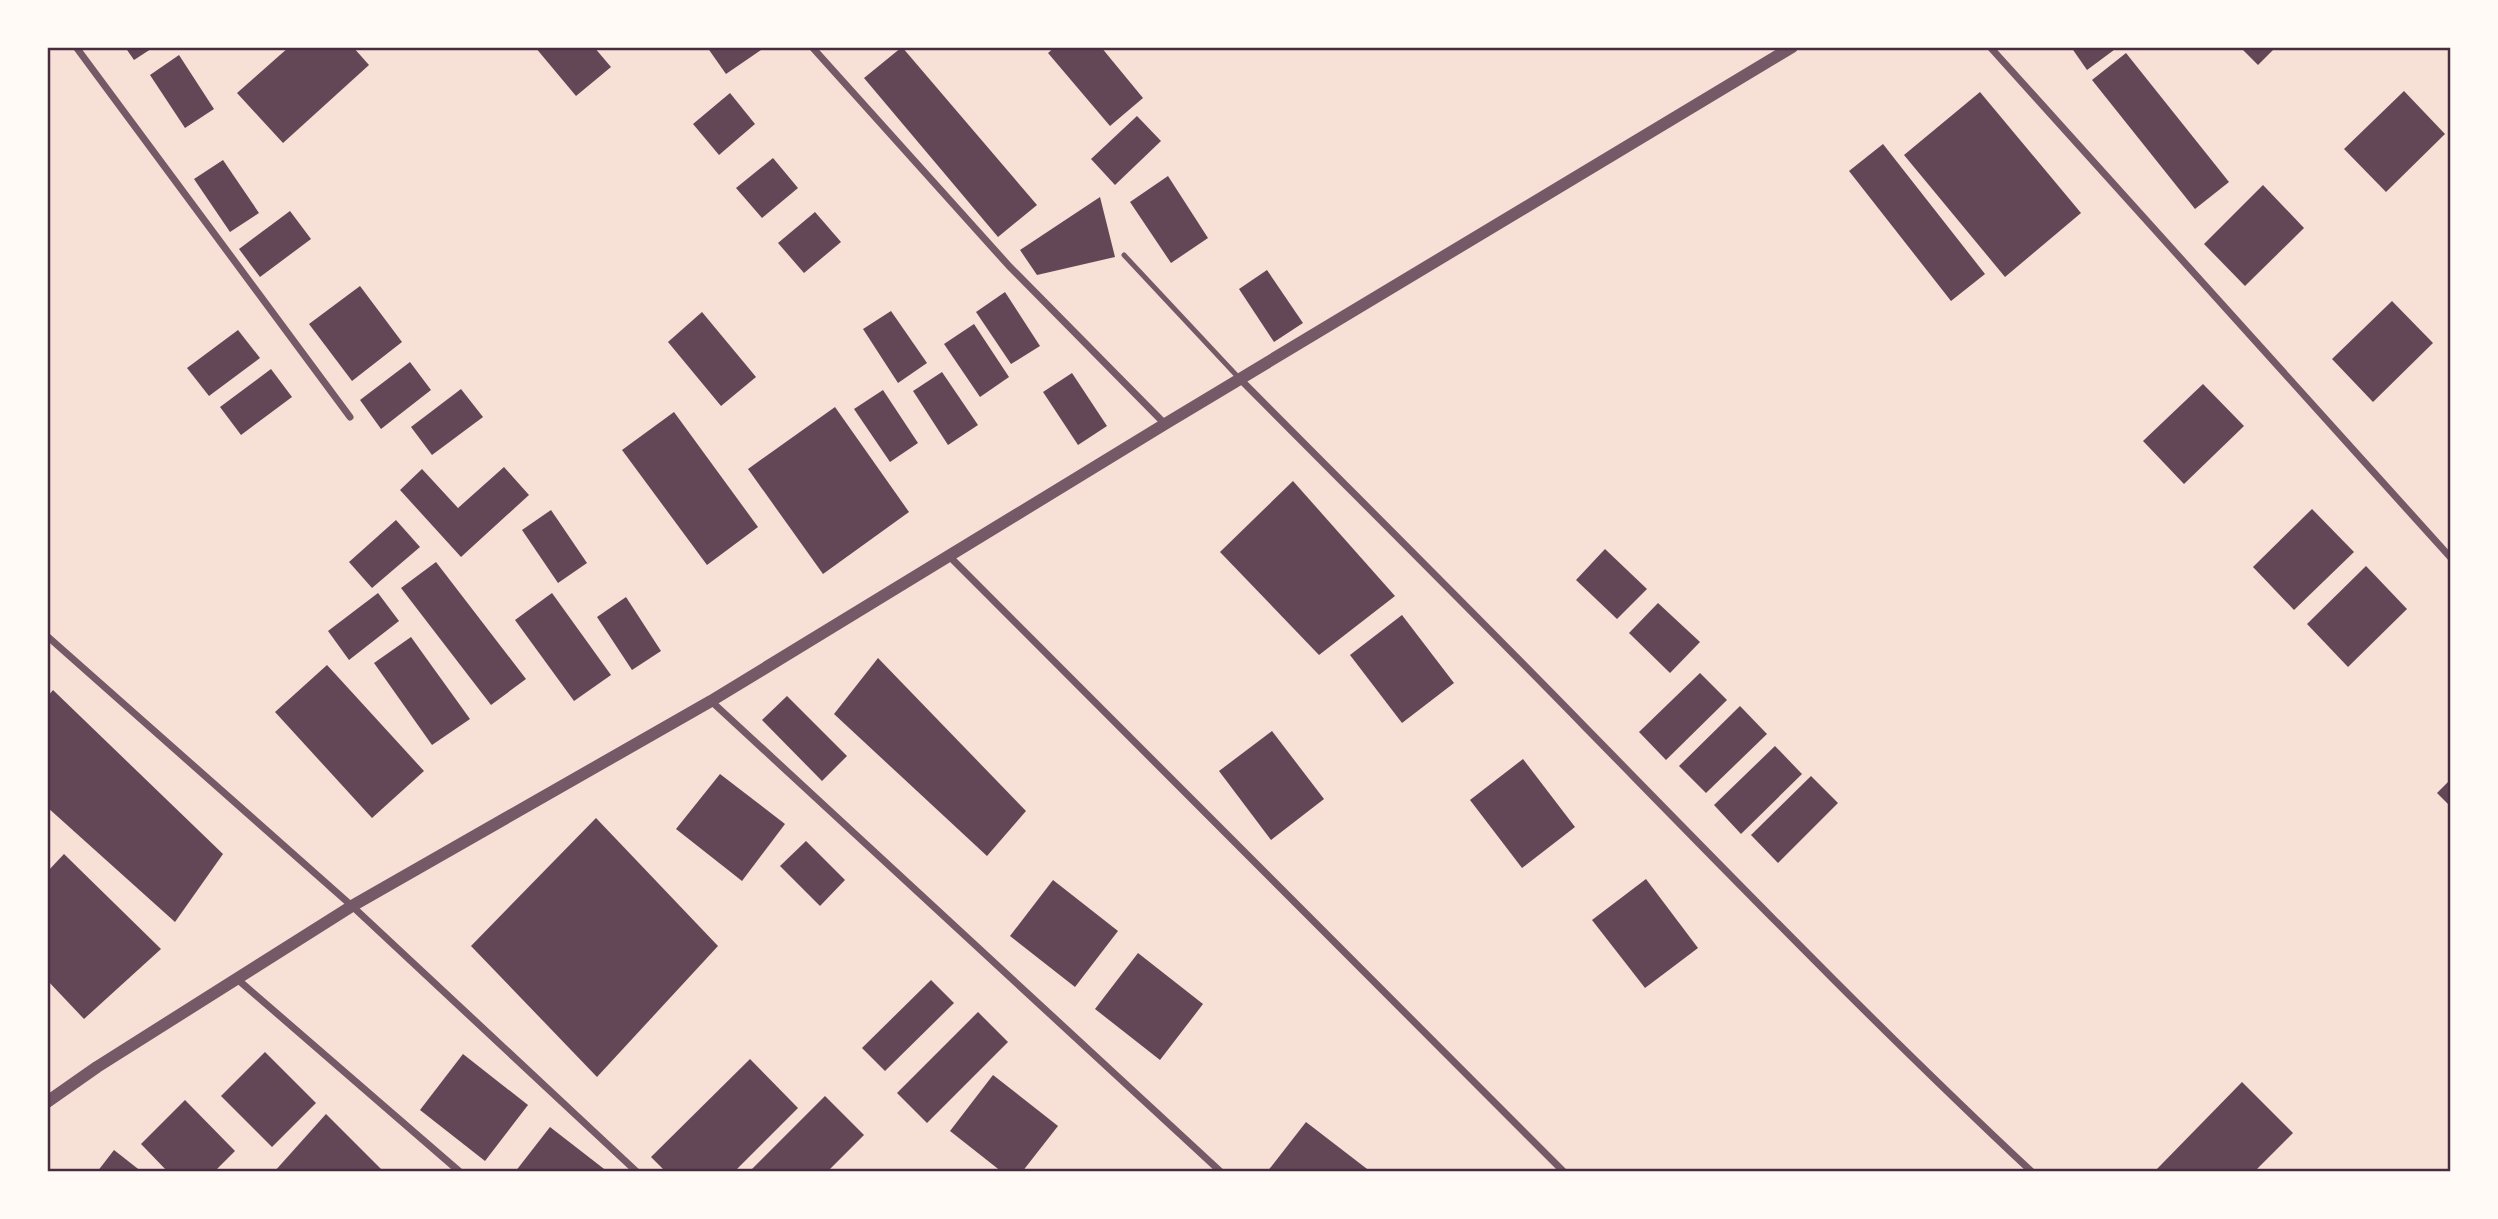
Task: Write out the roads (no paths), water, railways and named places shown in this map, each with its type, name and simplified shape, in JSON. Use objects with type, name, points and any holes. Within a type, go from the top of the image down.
[{"type":"street","points":[[76,47],[350,417]]},
{"type":"street","points":[[812,47],[1009,266],[1165,424]]},
{"type":"street","points":[[47,1102],[235,978],[352,906],[711,701],[1791,47]]},
{"type":"street","points":[[1990,47],[2451,558]]},
{"type":"street","points":[[1240,379],[1804,951],[2032,1172]]},
{"type":"street","points":[[950,557],[1564,1172]]},
{"type":"street","points":[[47,636],[352,906],[637,1172]]},
{"type":"street","points":[[711,701],[1221,1172]]},
{"type":"street","points":[[235,978],[460,1172]]},
{"type":"lane","points":[[1124,255],[1240,379]]}]
